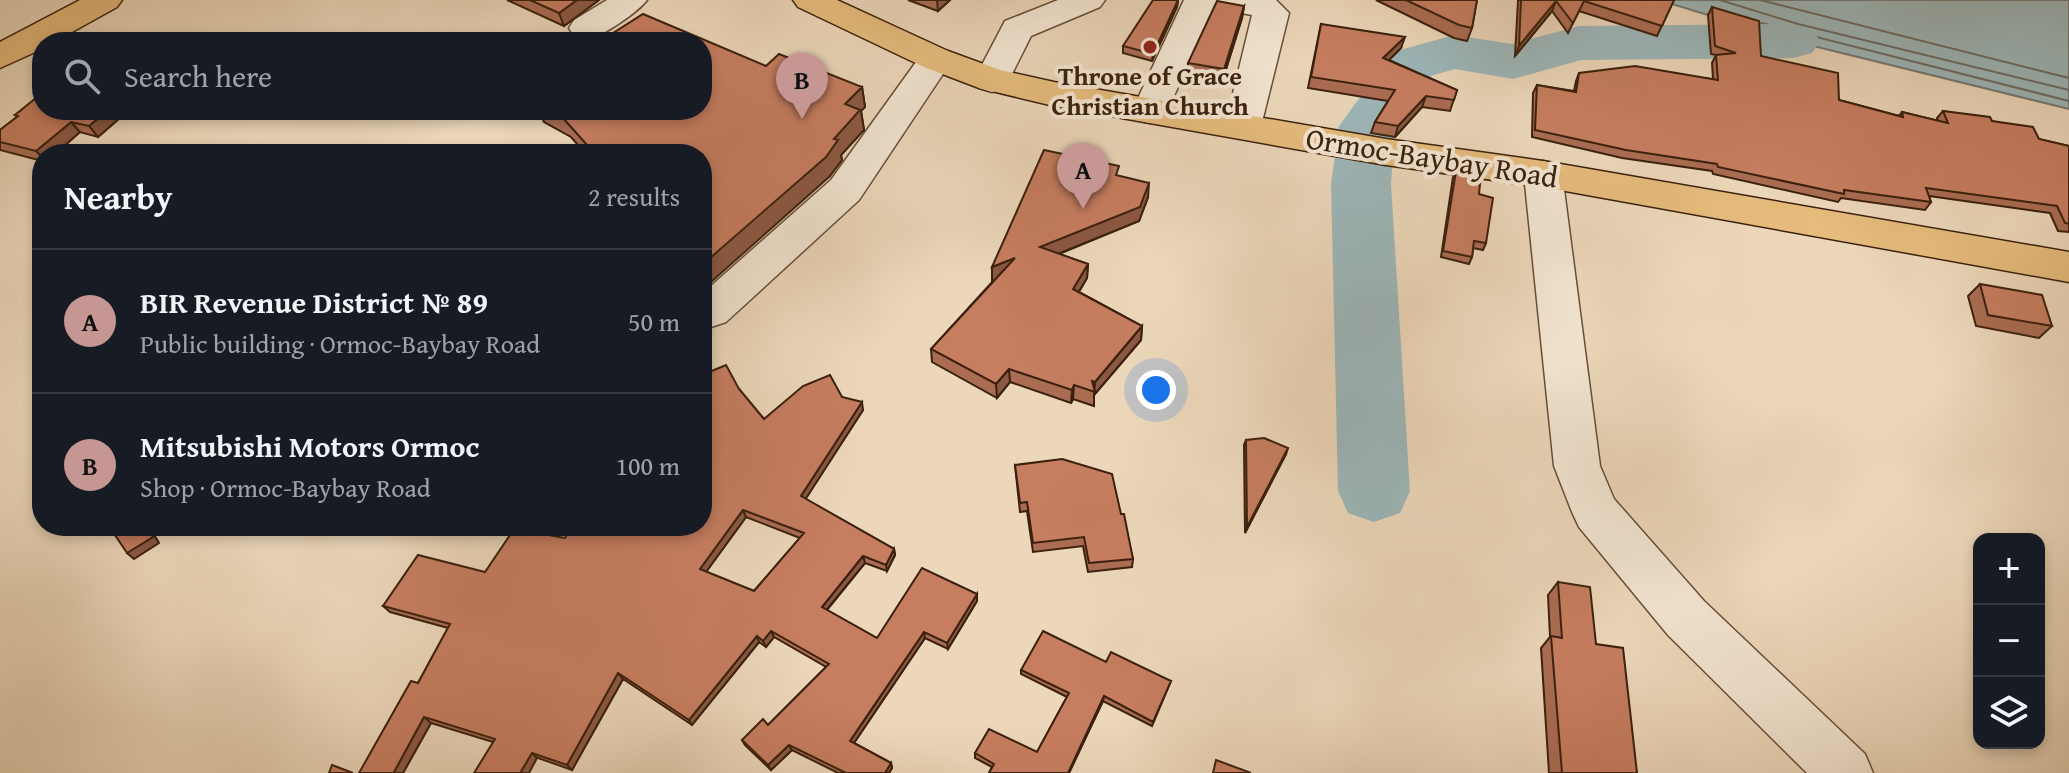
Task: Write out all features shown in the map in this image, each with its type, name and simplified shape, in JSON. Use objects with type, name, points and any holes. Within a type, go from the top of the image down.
[{"type":"main road","points":[[46,32],[105,0]]},
{"type":"main road","name":"Ormoc-Baybay Road","points":[[810,0],[936,59],[992,80],[1386,152],[1543,174],[2069,267]]},
{"type":"main road","points":[[0,57],[32,40]]},
{"type":"lane","points":[[586,28],[630,0]]},
{"type":"lane","points":[[992,80],[1017,29],[1088,0]]},
{"type":"lane","points":[[1150,111],[1201,0]]},
{"type":"lane","points":[[1224,0],[1262,6],[1272,13],[1243,126]]},
{"type":"lane","points":[[712,310],[845,190],[936,59]]},
{"type":"lane","points":[[1543,174],[1577,466],[1596,512],[1686,618],[1846,773]]},
{"type":"water","points":[[1659,0],[2069,0],[2069,109],[1793,41]]},
{"type":"building","points":[[530,0],[577,0],[559,13]]},
{"type":"building","points":[[1153,0],[1178,0],[1153,54],[1123,46]]},
{"type":"building","points":[[1406,0],[1477,0],[1472,28],[1459,25]]},
{"type":"building","points":[[1521,0],[1674,0],[1662,26],[1584,1],[1573,23],[1556,1],[1519,46]]},
{"type":"building","points":[[1217,1],[1244,6],[1224,69],[1188,63]]},
{"type":"building","points":[[1712,7],[1759,21],[1761,56],[1838,73],[1839,100],[1903,117],[1902,112],[1948,123],[1943,111],[1990,117],[1992,121],[2033,127],[2039,139],[2069,146],[2069,224],[2065,223],[2057,206],[1926,188],[1931,202],[1844,190],[1844,194],[1718,167],[1717,164],[1626,150],[1535,130],[1537,85],[1576,92],[1579,73],[1635,66],[1718,80],[1716,55],[1736,53],[1715,46]]},
{"type":"building","points":[[643,14],[686,32],[615,32]]},
{"type":"building","points":[[1321,24],[1405,37],[1383,58],[1457,90],[1454,100],[1426,96],[1398,126],[1375,122],[1395,90],[1311,77]]},
{"type":"building","points":[[712,43],[766,66],[779,54],[862,87],[845,104],[860,110],[834,139],[838,140],[826,157],[712,256],[712,144],[586,144],[565,120],[712,120]]},
{"type":"building","points":[[32,101],[32,120],[96,120],[89,126],[71,122],[44,144],[32,144],[32,150],[0,142],[0,130],[18,116],[15,115]]},
{"type":"building","points":[[1044,150],[1119,166],[1116,175],[1149,183],[1140,207],[1040,247],[1088,264],[1073,289],[1142,326],[1095,382],[1092,381],[1095,392],[1074,385],[1072,390],[1009,369],[996,384],[931,349],[1015,258],[992,267]]},
{"type":"building","points":[[1456,171],[1481,174],[1479,194],[1493,198],[1486,243],[1474,241],[1472,257],[1443,251]]},
{"type":"building","points":[[1980,284],[2042,295],[2052,326],[1988,315]]},
{"type":"building","points":[[726,365],[739,389],[764,419],[803,386],[830,375],[842,397],[862,402],[801,496],[894,549],[886,565],[863,556],[822,607],[877,638],[922,568],[977,594],[947,643],[924,632],[850,741],[891,763],[885,773],[846,773],[789,745],[768,765],[742,740],[763,719],[768,725],[829,664],[771,631],[763,641],[757,636],[689,720],[618,673],[567,765],[532,753],[520,773],[474,773],[495,739],[424,717],[395,773],[359,773],[411,681],[418,683],[450,624],[383,606],[418,555],[485,572],[509,536],[712,536],[712,371]],"holes":[[[743,510],[804,533],[754,591],[700,569]]]},
{"type":"building","points":[[1264,438],[1288,448],[1247,527],[1246,440]]},
{"type":"building","points":[[1062,459],[1112,474],[1133,559],[1089,563],[1084,537],[1033,543],[1027,502],[1020,503],[1015,465]]},
{"type":"building","points":[[116,536],[153,537],[127,553]]},
{"type":"building","points":[[1558,582],[1590,587],[1596,644],[1623,648],[1637,773],[1562,773],[1551,636],[1562,638]]},
{"type":"building","points":[[1043,631],[1106,662],[1111,652],[1171,681],[1153,722],[1104,696],[1068,773],[989,773],[994,764],[975,753],[989,729],[1037,752],[1069,693],[1021,670]]},
{"type":"building","points":[[1216,760],[1251,773],[1213,773]]},
{"type":"building","points":[[332,765],[353,773],[329,773]]},
{"type":"waterway","points":[[1374,491],[1361,184],[1367,126],[1412,64],[1454,52],[1513,62],[1579,43],[1793,41]]},
{"type":"place","name":"Throne of Grace Christian Church","points":[[1150,47]]},
{"type":"place","name":"Mitsubishi Motors Ormoc","points":[[802,119]]},
{"type":"place","name":"BIR Revenue District № 89","points":[[1083,209]]}]
